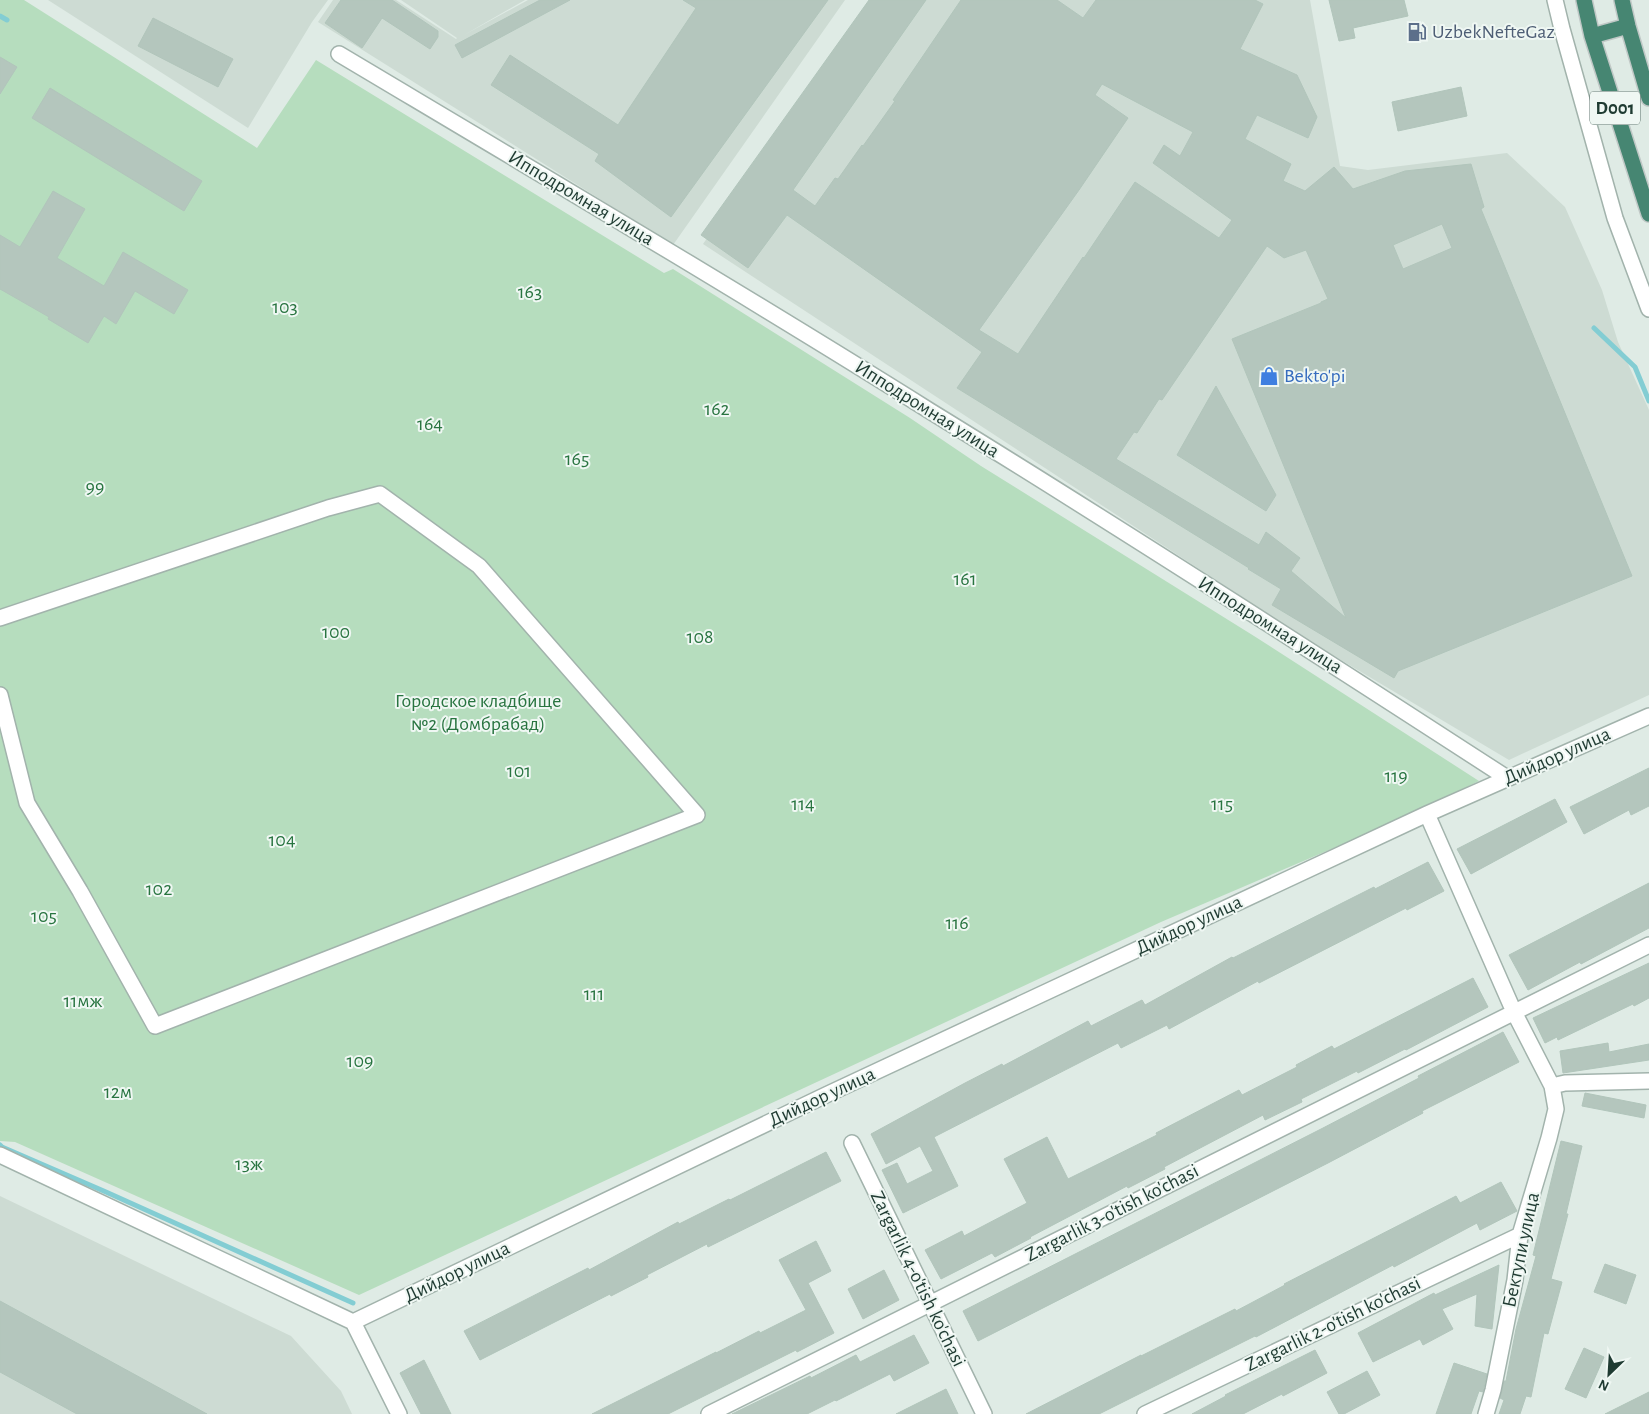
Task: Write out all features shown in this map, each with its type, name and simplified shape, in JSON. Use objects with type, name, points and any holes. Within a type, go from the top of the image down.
[{"type":"highway","name":"D001","points":[[1584,0],[1592,36],[1649,214]]},
{"type":"highway","name":"D001","points":[[1622,0],[1649,98]]},
{"type":"highway","points":[[1592,36],[1628,26]]},
{"type":"street","points":[[1556,0],[1562,29],[1615,218],[1649,309]]},
{"type":"street","name":"Ипподромная улица","points":[[339,54],[932,411],[1507,778]]},
{"type":"street","points":[[0,618],[328,508],[380,494],[479,566],[697,815],[155,1026],[80,890],[27,803],[0,695]]},
{"type":"street","name":"Дийдор улица","points":[[353,1322],[828,1094],[1427,814],[1649,716]]},
{"type":"street","name":"Бектупи улица","points":[[1427,814],[1514,1012],[1552,1086],[1556,1109],[1520,1235],[1515,1280],[1493,1390],[1486,1414]]},
{"type":"street","name":"Zargarlik 3-o'tish ko'chasi","points":[[710,1414],[1649,945]]},
{"type":"street","points":[[1552,1086],[1565,1083],[1649,1081]]},
{"type":"street","name":"Zargarlik 4-o'tish ko'chasi","points":[[852,1143],[984,1414]]},
{"type":"street","points":[[0,1155],[353,1322],[399,1414]]},
{"type":"street","name":"Zargarlik 2-o'tish ko'chasi","points":[[1145,1414],[1520,1235]]},
{"type":"shaded area","points":[[48,0],[328,0],[312,22],[248,128]]},
{"type":"shaded area","points":[[333,0],[396,0],[456,39],[401,0],[525,0],[464,35],[528,0],[845,0],[673,245],[318,22]]},
{"type":"shaded area","name":"Bekto'pi","points":[[873,0],[1310,0],[1340,166],[1368,170],[1507,153],[1565,207],[1602,290],[1618,342],[1649,410],[1649,695],[1509,760],[1309,641],[703,244]]},
{"type":"shaded area","points":[[0,1196],[291,1336],[341,1391],[352,1414],[0,1414]]},
{"type":"green space","name":"Городское кладбище №2 (Домбрабад)","points":[[0,0],[24,0],[257,148],[316,60],[664,273],[673,269],[910,418],[981,466],[1254,636],[1479,781],[1390,824],[1161,922],[359,1295],[15,1142],[0,1141]]},
{"type":"building","points":[[341,0],[392,0],[438,31],[438,37],[430,49],[382,18],[362,48],[325,23]]},
{"type":"building","points":[[540,0],[570,0],[462,58],[455,45]]},
{"type":"building","points":[[683,0],[828,0],[671,217],[595,161],[599,154],[491,85],[510,55],[618,125],[696,8]]},
{"type":"building","name":"Bekto'pi","points":[[869,0],[926,0],[793,190],[815,206],[835,178],[838,179],[895,101],[893,100],[961,0],[1057,0],[1083,18],[1096,0],[1255,0],[1263,4],[1240,49],[1297,75],[1317,117],[1308,138],[1257,115],[1245,139],[1291,164],[1283,181],[1305,191],[1334,167],[1353,189],[1405,171],[1471,164],[1484,207],[1481,209],[1632,576],[1398,671],[1394,678],[1272,605],[1281,589],[957,388],[982,352],[787,215],[748,268],[701,235]],"holes":[[[1102,84],[1193,132],[1180,156],[1164,145],[1153,163],[1232,220],[1219,238],[1135,182],[1018,354],[979,330],[1128,118],[1095,95]],[[1442,224],[1452,248],[1403,269],[1393,245]],[[1267,246],[1284,258],[1306,250],[1328,299],[1232,339],[1346,618],[1291,571],[1300,558],[1266,532],[1259,545],[1116,459],[1134,432],[1137,433],[1159,399],[1162,400]]]},
{"type":"building","points":[[1329,0],[1404,0],[1408,16],[1353,28],[1355,38],[1339,41]]},
{"type":"building","points":[[153,18],[233,59],[218,87],[138,46]]},
{"type":"building","points":[[0,57],[17,67],[0,94]]},
{"type":"building","points":[[1461,87],[1467,116],[1398,131],[1392,102]]},
{"type":"building","points":[[50,88],[202,181],[184,211],[32,118]]},
{"type":"building","points":[[53,191],[85,209],[57,258],[104,286],[123,252],[188,290],[174,314],[135,291],[116,324],[104,316],[88,343],[48,319],[49,317],[0,289],[0,235],[20,247]]},
{"type":"building","points":[[1216,386],[1276,495],[1266,511],[1177,455]]},
{"type":"building","points":[[1649,768],[1649,806],[1631,815],[1629,810],[1584,834],[1570,807]]},
{"type":"building","points":[[1555,799],[1567,822],[1471,874],[1457,849]]},
{"type":"building","points":[[1428,862],[1444,891],[1407,910],[1406,908],[1259,983],[1258,981],[1169,1029],[1167,1025],[1121,1048],[1118,1043],[934,1137],[958,1186],[903,1213],[882,1170],[897,1163],[907,1184],[933,1171],[920,1146],[886,1164],[871,1134],[965,1083],[1002,1064],[1003,1066],[1088,1021],[1091,1026],[1142,1000],[1145,1005],[1232,957]]},
{"type":"building","points":[[1649,883],[1649,928],[1528,990],[1509,955]]},
{"type":"building","points":[[1649,963],[1649,998],[1558,1040],[1557,1037],[1545,1043],[1533,1018]]},
{"type":"building","points":[[1473,978],[1488,1007],[1406,1050],[1358,1073],[1357,1071],[1301,1099],[1302,1102],[1265,1120],[1263,1115],[1164,1167],[1165,1169],[1128,1188],[1127,1186],[995,1257],[992,1253],[941,1279],[925,1250],[962,1231],[964,1236],[1027,1203],[1004,1159],[1047,1137],[1068,1179],[1157,1135],[1156,1133],[1239,1090],[1242,1095],[1297,1067],[1296,1065],[1332,1046],[1334,1049]]},
{"type":"building","points":[[1503,1032],[1519,1062],[1422,1111],[1423,1113],[1328,1163],[978,1341],[963,1311],[1323,1128]]},
{"type":"building","points":[[1608,1043],[1609,1052],[1649,1044],[1649,1060],[1563,1073],[1560,1051]]},
{"type":"building","points":[[1585,1093],[1646,1105],[1644,1118],[1582,1106]]},
{"type":"building","points":[[1561,1141],[1582,1146],[1566,1214],[1568,1214],[1551,1279],[1562,1282],[1548,1334],[1544,1333],[1531,1397],[1526,1396],[1520,1414],[1499,1414],[1504,1400],[1500,1398],[1504,1381],[1506,1381],[1516,1329],[1536,1256],[1533,1255]]},
{"type":"building","points":[[826,1152],[841,1181],[708,1247],[707,1244],[611,1296],[610,1294],[480,1360],[464,1331],[588,1268],[589,1270],[678,1222],[679,1224],[730,1200]]},
{"type":"building","points":[[1501,1182],[1517,1211],[1480,1230],[1477,1223],[1256,1337],[1099,1414],[1026,1414],[1141,1355],[1235,1309],[1236,1311],[1284,1284],[1456,1196],[1460,1203]]},
{"type":"building","points":[[816,1241],[831,1271],[808,1283],[834,1333],[668,1414],[592,1414],[759,1331],[760,1333],[806,1310],[779,1260]]},
{"type":"building","points":[[1605,1264],[1636,1275],[1626,1304],[1594,1292]]},
{"type":"building","points":[[1499,1265],[1492,1329],[1475,1326],[1477,1294],[1442,1309],[1453,1329],[1423,1345],[1420,1339],[1373,1362],[1358,1333],[1434,1293],[1435,1295]]},
{"type":"building","points":[[884,1270],[899,1300],[863,1319],[848,1289]]},
{"type":"building","points":[[0,1301],[207,1414],[77,1414],[0,1372]]},
{"type":"building","points":[[914,1335],[929,1363],[894,1381],[890,1374],[807,1414],[732,1414],[856,1355],[860,1362]]},
{"type":"building","points":[[1584,1348],[1604,1357],[1586,1398],[1565,1389]]},
{"type":"building","points":[[1315,1350],[1327,1373],[1283,1396],[1282,1394],[1243,1414],[1192,1414],[1225,1395]]},
{"type":"building","points":[[424,1360],[451,1414],[421,1414],[400,1373]]},
{"type":"building","points":[[1454,1363],[1487,1374],[1483,1392],[1479,1391],[1471,1414],[1436,1414]]},
{"type":"building","points":[[1367,1371],[1380,1395],[1344,1414],[1339,1414],[1327,1392]]},
{"type":"building","points":[[946,1389],[958,1414],[896,1414]]},
{"type":"building","points":[[1649,1392],[1649,1414],[1605,1414]]},
{"type":"waterway","points":[[0,16],[7,20]]},
{"type":"waterway","points":[[1594,328],[1635,367],[1649,401]]},
{"type":"waterway","points":[[0,1145],[353,1303]]},
{"type":"place","name":"UzbekNefteGaz","points":[[1417,32]]},
{"type":"place","name":"Bekto'pi","points":[[1269,376]]},
{"type":"park label","name":"163","points":[[530,292]]},
{"type":"park label","name":"103","points":[[285,307]]},
{"type":"park label","name":"162","points":[[717,409]]},
{"type":"park label","name":"164","points":[[430,424]]},
{"type":"park label","name":"165","points":[[577,459]]},
{"type":"park label","name":"99","points":[[95,487]]},
{"type":"park label","name":"161","points":[[965,579]]},
{"type":"park label","name":"100","points":[[336,632]]},
{"type":"park label","name":"108","points":[[700,637]]},
{"type":"park label","name":"101","points":[[519,771]]},
{"type":"park label","name":"119","points":[[1396,776]]},
{"type":"park label","name":"114","points":[[803,804]]},
{"type":"park label","name":"115","points":[[1222,804]]},
{"type":"park label","name":"104","points":[[282,840]]},
{"type":"park label","name":"102","points":[[159,889]]},
{"type":"park label","name":"105","points":[[44,916]]},
{"type":"park label","name":"116","points":[[957,923]]},
{"type":"park label","name":"111","points":[[594,994]]},
{"type":"park label","name":"11мж","points":[[83,1001]]},
{"type":"park label","name":"109","points":[[360,1061]]},
{"type":"park label","name":"12м","points":[[118,1092]]},
{"type":"park label","name":"13ж","points":[[249,1164]]}]
